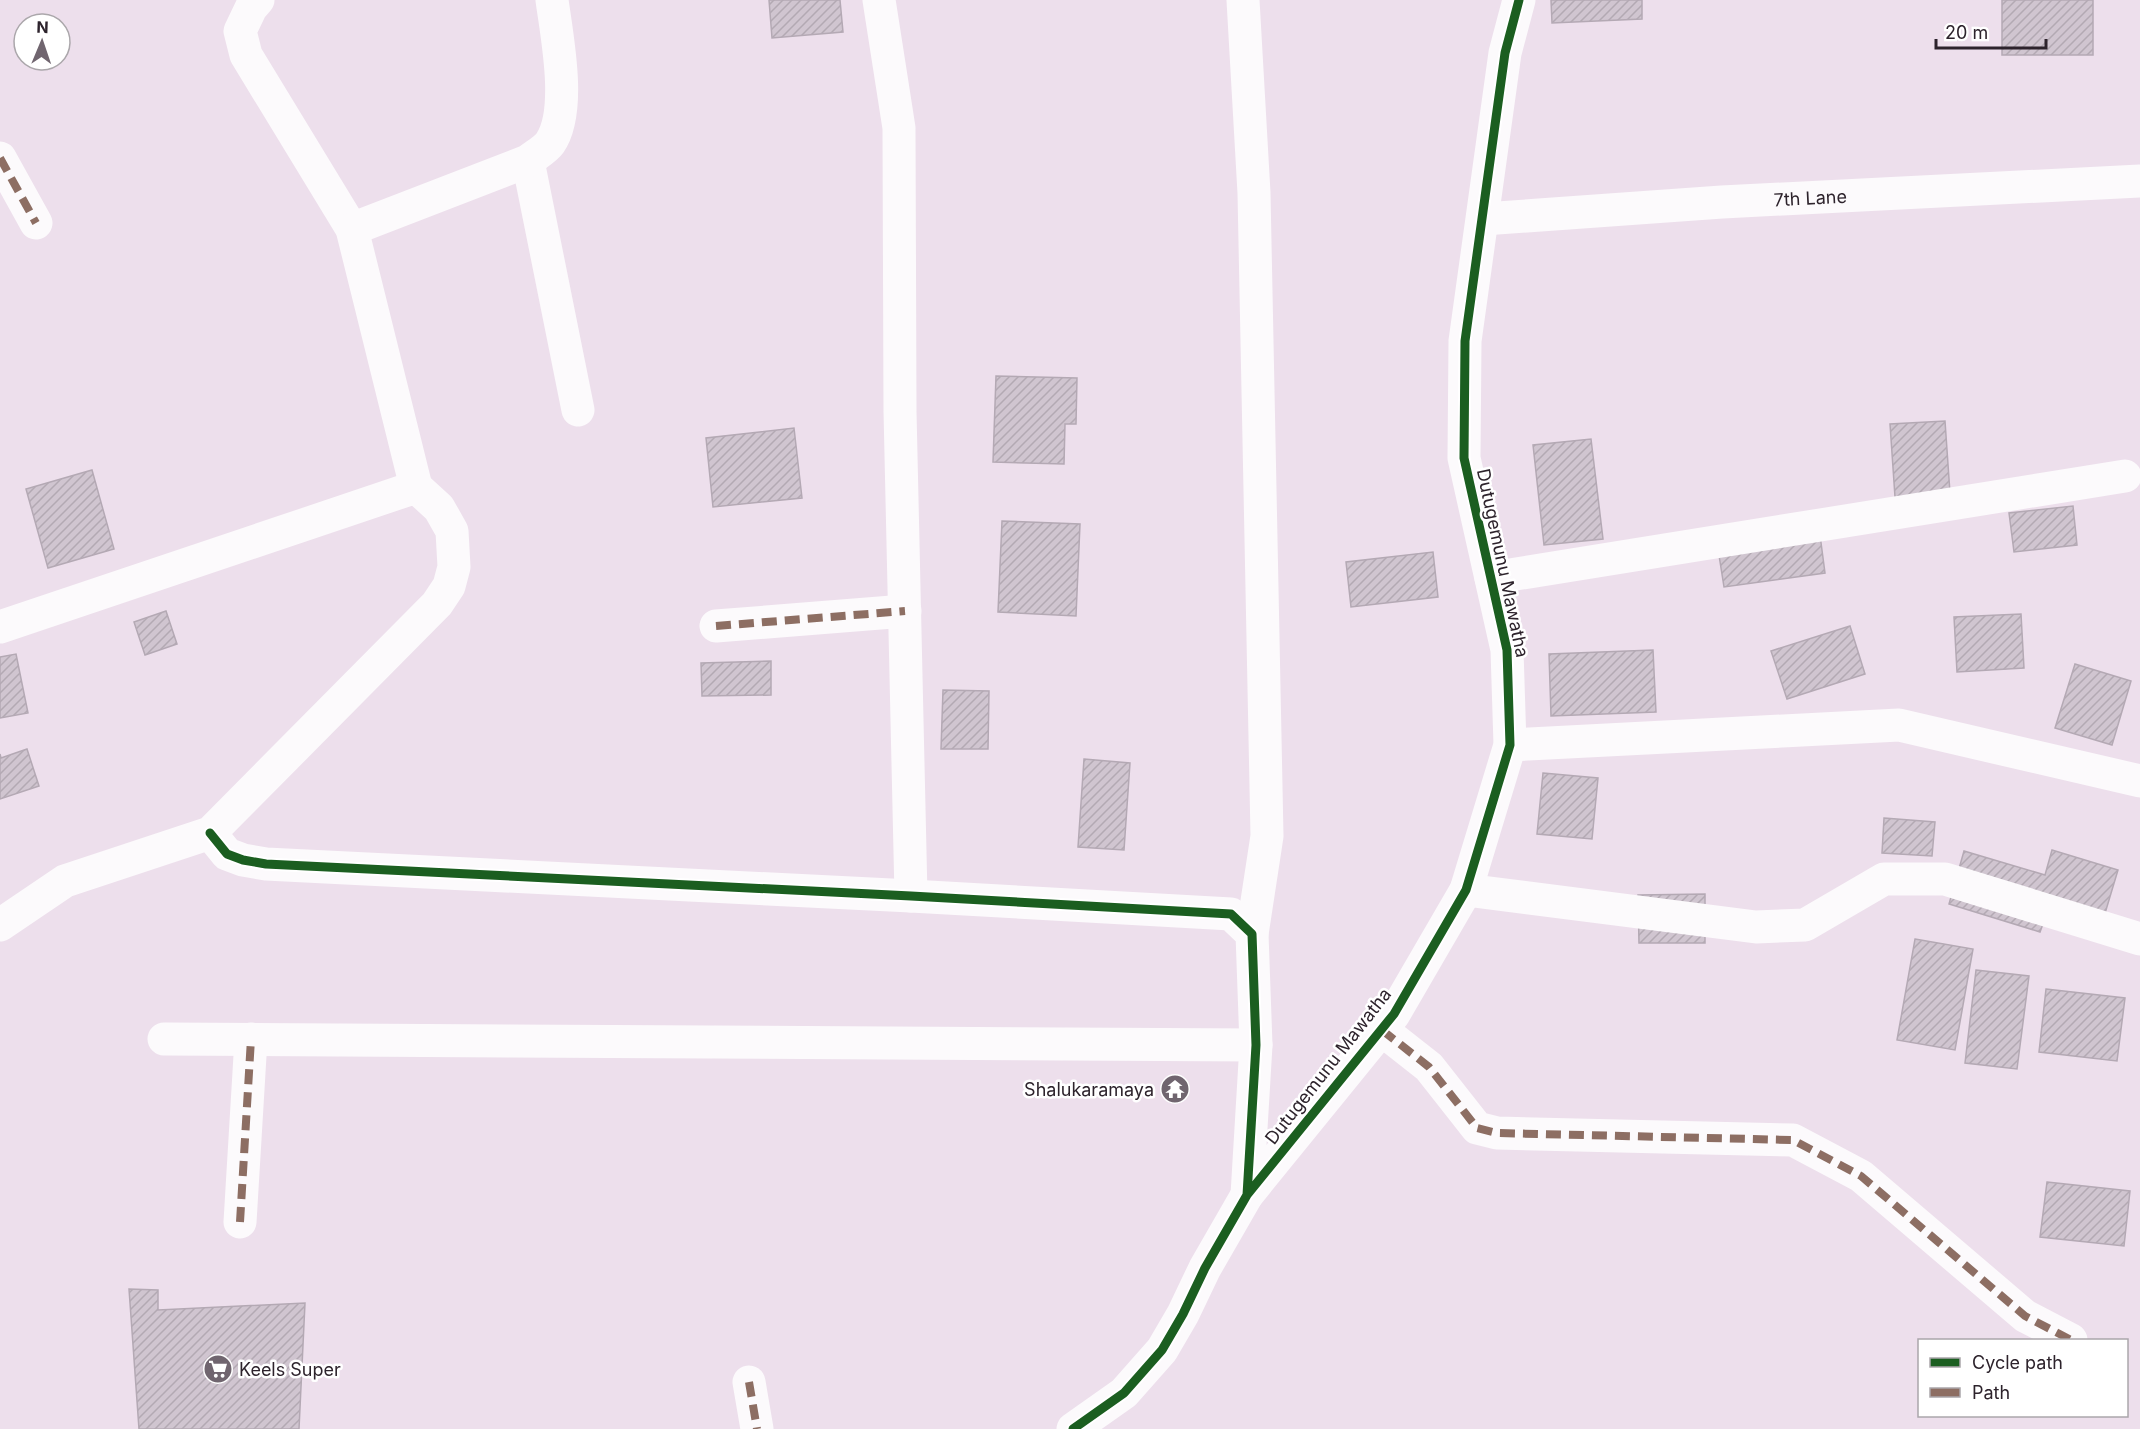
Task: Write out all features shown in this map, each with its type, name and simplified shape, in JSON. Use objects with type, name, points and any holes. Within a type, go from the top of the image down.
[{"type":"street","points":[[0,925],[65,881],[210,833],[437,604],[449,586],[454,567],[452,531],[439,508],[416,487],[352,229],[246,55],[240,31],[251,8],[258,0]]},
{"type":"street","points":[[352,229],[528,160],[549,144],[558,124],[561,66],[552,0]]},
{"type":"street","points":[[879,0],[899,128],[900,411],[911,896]]},
{"type":"street","points":[[1243,0],[1254,193],[1268,836],[1252,934],[1256,1045],[1247,1195]]},
{"type":"street","name":"Dutugemunu Mawatha","points":[[1073,1429],[1124,1393],[1162,1350],[1247,1195],[1394,1014],[1466,890],[1510,745],[1507,651],[1464,458],[1465,341],[1505,53],[1520,0]]},
{"type":"street","points":[[0,158],[36,223]]},
{"type":"street","points":[[528,160],[578,410]]},
{"type":"street","name":"7th Lane","points":[[1483,219],[1722,202],[2140,181]]},
{"type":"street","points":[[1491,578],[2125,476]]},
{"type":"street","points":[[0,627],[416,487]]},
{"type":"street","points":[[716,626],[905,611]]},
{"type":"street","points":[[1510,745],[1899,725],[2140,781]]},
{"type":"street","points":[[210,833],[226,854],[266,864],[1231,914],[1252,934]]},
{"type":"street","points":[[1466,890],[1756,927],[1805,925],[1884,879],[1945,879],[2140,939]]},
{"type":"street","points":[[1382,1030],[1429,1067],[1477,1128],[1497,1133],[1793,1140],[1861,1176],[2025,1316],[2067,1339]]},
{"type":"street","points":[[164,1040],[1256,1045]]},
{"type":"street","points":[[240,1222],[251,1040]]},
{"type":"street","points":[[749,1382],[757,1429]]},
{"type":"building","points":[[769,0],[840,0],[843,32],[772,38]]},
{"type":"building","points":[[1551,0],[1642,0],[1642,19],[1552,23]]},
{"type":"building","points":[[2002,0],[2093,0],[2093,55],[2002,55]]},
{"type":"building","points":[[996,376],[1077,378],[1076,424],[1065,424],[1064,464],[993,462]]},
{"type":"building","points":[[1945,421],[1950,493],[1895,497],[1890,424]]},
{"type":"building","points":[[794,428],[802,498],[713,507],[706,438]]},
{"type":"building","points":[[1591,439],[1603,539],[1544,545],[1533,445]]},
{"type":"building","points":[[92,470],[114,549],[48,568],[26,489]]},
{"type":"building","points":[[2073,506],[2077,545],[2014,552],[2009,513]]},
{"type":"building","points":[[1002,521],[1080,524],[1076,616],[998,612]]},
{"type":"building","points":[[1820,535],[1825,573],[1724,587],[1718,549]]},
{"type":"building","points":[[1433,552],[1438,597],[1351,607],[1346,562]]},
{"type":"building","points":[[166,611],[177,644],[145,655],[134,622]]},
{"type":"building","points":[[2021,614],[2024,668],[1957,672],[1954,617]]},
{"type":"building","points":[[1850,626],[1865,674],[1787,699],[1771,651]]},
{"type":"building","points":[[1653,650],[1656,712],[1551,716],[1549,654]]},
{"type":"building","points":[[16,654],[28,713],[0,718],[0,657]]},
{"type":"building","points":[[771,661],[771,695],[702,696],[701,663]]},
{"type":"building","points":[[2075,664],[2131,681],[2112,745],[2055,728]]},
{"type":"building","points":[[943,690],[989,691],[988,749],[941,749]]},
{"type":"building","points":[[27,749],[39,786],[0,799],[0,754],[1,758]]},
{"type":"building","points":[[1084,759],[1130,763],[1124,850],[1078,847]]},
{"type":"building","points":[[1543,773],[1598,778],[1592,839],[1537,834]]},
{"type":"building","points":[[1884,818],[1935,822],[1932,856],[1882,853]]},
{"type":"building","points":[[2052,850],[2118,870],[2097,940],[2043,924],[2040,932],[1949,904],[1964,851],[2045,875]]},
{"type":"building","points":[[1705,894],[1705,943],[1639,943],[1638,895]]},
{"type":"building","points":[[1915,939],[1973,949],[1955,1050],[1897,1040]]},
{"type":"building","points":[[1976,970],[2029,976],[2017,1069],[1965,1063]]},
{"type":"building","points":[[2046,989],[2125,998],[2117,1061],[2039,1052]]},
{"type":"building","points":[[2047,1182],[2130,1191],[2124,1246],[2040,1237]]},
{"type":"building","name":"Keels Super","points":[[129,1289],[158,1290],[158,1310],[305,1303],[299,1429],[139,1429]]},
{"type":"marked path","points":[[0,158],[36,223]]},
{"type":"marked path","points":[[716,626],[905,611]]},
{"type":"marked path","points":[[1382,1030],[1429,1067],[1477,1128],[1497,1133],[1793,1140],[1861,1176],[2025,1316],[2069,1339]]},
{"type":"marked path","points":[[240,1222],[251,1039]]},
{"type":"marked path","points":[[749,1382],[757,1429]]},
{"type":"cycle path","points":[[1073,1429],[1124,1393],[1162,1350],[1247,1195],[1394,1014],[1466,890],[1510,745],[1507,650],[1464,458],[1465,341],[1505,53],[1519,0]]},
{"type":"cycle path","points":[[210,833],[227,854],[243,860],[266,864],[1231,914],[1252,934],[1256,1045],[1247,1195]]},
{"type":"place","name":"Shalukaramaya","points":[[1175,1089]]},
{"type":"place","name":"Keels Super","points":[[218,1369]]}]
